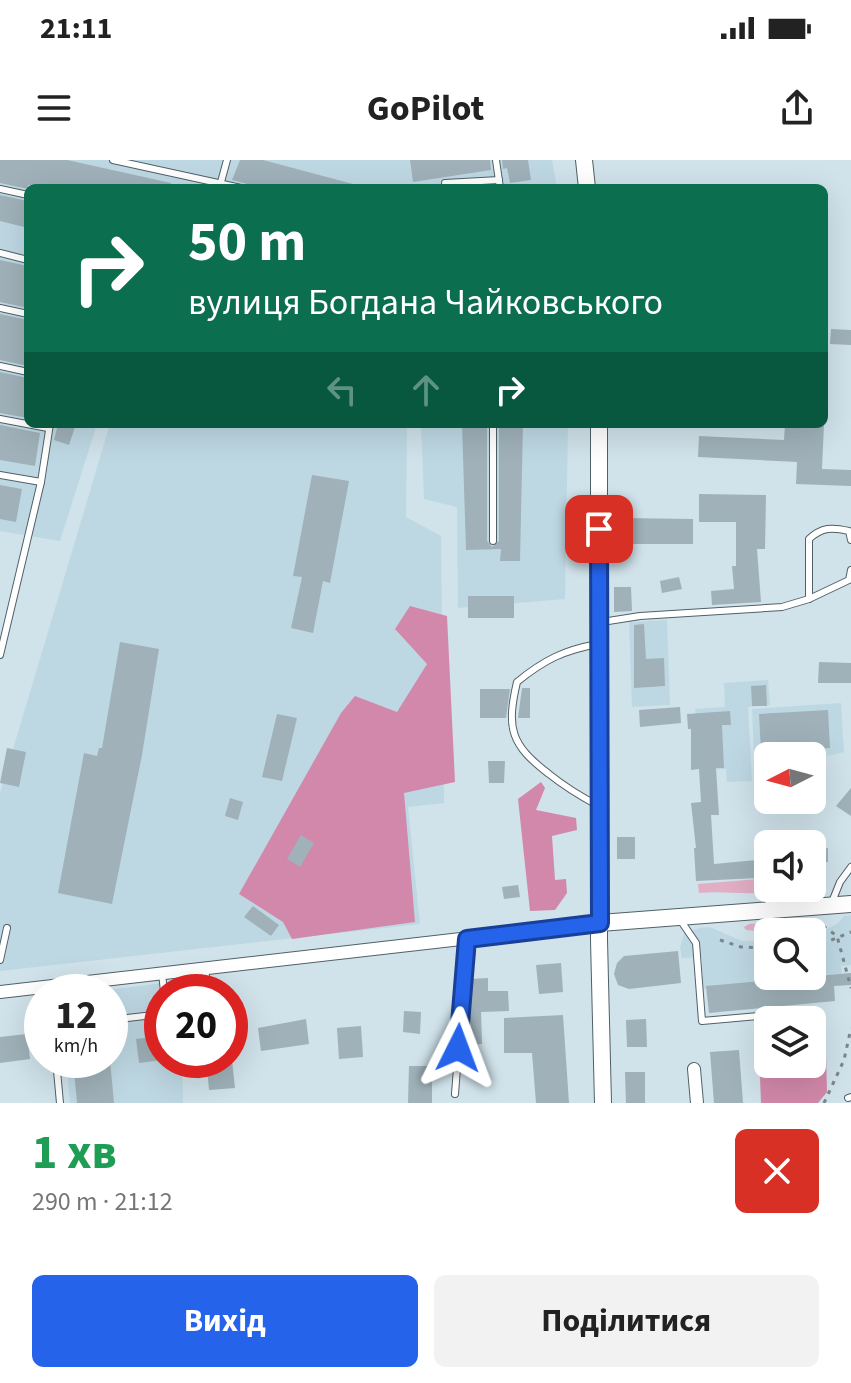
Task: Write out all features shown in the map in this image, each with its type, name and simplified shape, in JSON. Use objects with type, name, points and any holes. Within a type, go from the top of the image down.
[{"type":"street","points":[[584,160],[587,184]]},
{"type":"street","points":[[599,428],[603,1103]]},
{"type":"street","points":[[128,978],[600,923],[851,904]]},
{"type":"street","points":[[0,992],[24,991]]},
{"type":"street","points":[[694,1069],[697,1103]]},
{"type":"lane","points":[[113,160],[228,184]]},
{"type":"lane","points":[[221,182],[227,160]]},
{"type":"lane","points":[[445,183],[499,184],[496,160]]},
{"type":"lane","points":[[0,189],[24,194]]},
{"type":"lane","points":[[0,253],[24,259]]},
{"type":"lane","points":[[0,308],[24,313]]},
{"type":"lane","points":[[0,366],[24,371]]},
{"type":"lane","points":[[0,419],[24,422]]},
{"type":"lane","points":[[0,655],[41,482],[49,428]]},
{"type":"lane","points":[[493,428],[493,541]]},
{"type":"lane","points":[[0,475],[41,482]]},
{"type":"lane","points":[[809,599],[809,539],[819,529],[835,527],[849,531],[851,540]]},
{"type":"lane","points":[[598,623],[640,616],[782,607],[809,599],[849,580],[851,570]]},
{"type":"lane","points":[[598,644],[543,661],[517,682],[512,721],[514,734],[525,756],[574,793],[600,806]]},
{"type":"lane","points":[[831,906],[840,882],[851,867]]},
{"type":"lane","points":[[769,902],[770,911]]},
{"type":"lane","points":[[679,918],[696,943],[702,1021],[754,1016]]},
{"type":"lane","points":[[0,960],[7,928]]},
{"type":"lane","points":[[455,1094],[467,939]]},
{"type":"lane","points":[[205,968],[206,974]]},
{"type":"lane","points":[[58,1078],[60,1103]]},
{"type":"path","points":[[826,928],[837,936],[851,988]]},
{"type":"path","points":[[826,942],[851,932]]},
{"type":"path","points":[[720,940],[754,947]]},
{"type":"path","points":[[824,1103],[844,1060],[851,1028]]},
{"type":"shaded area","points":[[0,160],[552,160],[556,184],[24,184],[24,428],[96,428],[60,541],[0,531]]},
{"type":"shaded area","points":[[109,428],[407,428],[406,517],[441,536],[444,803],[408,807],[420,924],[0,971],[0,793]]},
{"type":"shaded area","points":[[421,428],[568,428],[565,599],[458,608],[457,507],[424,499]]},
{"type":"shaded area","points":[[410,606],[447,616],[455,782],[404,793],[415,922],[292,939],[283,922],[239,894],[341,713],[355,696],[397,712],[427,664],[395,629]]},
{"type":"shaded area","points":[[667,620],[670,705],[632,707],[629,622]]},
{"type":"shaded area","points":[[768,680],[770,705],[748,707],[752,781],[727,782],[726,769],[699,770],[695,709],[725,707],[724,683]]},
{"type":"shaded area","points":[[841,703],[844,752],[826,756],[826,742],[754,742],[754,752],[752,709]]},
{"type":"shaded area","points":[[541,782],[545,788],[536,810],[576,818],[577,830],[552,836],[555,880],[566,879],[567,893],[555,910],[530,911],[518,799]]},
{"type":"shaded area","points":[[754,879],[754,893],[699,893],[698,884]]},
{"type":"shaded area","points":[[851,915],[851,965],[841,966],[842,981],[826,982],[826,929],[844,916]]},
{"type":"shaded area","points":[[754,924],[754,931],[746,930],[744,927]]},
{"type":"shaded area","points":[[710,927],[742,941],[754,941],[754,986],[703,989],[702,957],[682,958],[680,947],[684,934],[699,928]]},
{"type":"shaded area","points":[[144,985],[144,1078],[182,1078],[183,1103],[70,1103],[68,1078],[128,1078],[128,987]]},
{"type":"shaded area","points":[[826,1054],[827,1092],[818,1103],[761,1103],[760,1078],[826,1078]]},
{"type":"building","points":[[0,160],[67,160],[171,184],[24,184],[24,188],[0,183]]},
{"type":"building","points":[[240,160],[263,160],[353,184],[248,184],[232,180]]},
{"type":"building","points":[[410,160],[490,160],[491,170],[413,182]]},
{"type":"building","points":[[502,160],[528,160],[531,180],[510,183]]},
{"type":"building","points":[[0,195],[24,200],[24,227],[0,221]]},
{"type":"building","points":[[0,260],[24,265],[24,307],[0,302]]},
{"type":"building","points":[[0,314],[24,319],[24,365],[0,360]]},
{"type":"building","points":[[831,329],[851,330],[851,345],[830,344]]},
{"type":"building","points":[[0,372],[24,377],[24,417],[0,413]]},
{"type":"building","points":[[0,425],[40,433],[35,466],[0,460]]},
{"type":"building","points":[[57,428],[75,428],[69,445],[54,440]]},
{"type":"building","points":[[462,428],[487,428],[487,541],[492,547],[499,541],[499,428],[523,428],[520,561],[500,561],[501,549],[466,550]]},
{"type":"building","points":[[785,428],[824,428],[822,469],[851,470],[851,486],[796,484],[797,462],[698,457],[699,436],[784,440]]},
{"type":"building","points":[[312,475],[349,481],[330,583],[323,581],[313,633],[291,628],[302,577],[293,576]]},
{"type":"building","points":[[0,485],[22,489],[16,522],[0,519]]},
{"type":"building","points":[[699,494],[766,495],[765,549],[757,549],[761,602],[712,605],[711,591],[734,589],[732,566],[736,566],[736,522],[699,522]]},
{"type":"building","points":[[621,518],[693,519],[693,544],[621,544]]},
{"type":"building","points":[[679,577],[682,589],[662,593],[660,581]]},
{"type":"building","points":[[614,587],[631,587],[632,611],[614,612]]},
{"type":"building","points":[[468,596],[514,596],[514,618],[468,618]]},
{"type":"building","points":[[644,624],[646,659],[664,658],[665,686],[634,688],[634,625]]},
{"type":"building","points":[[120,642],[159,649],[142,755],[112,904],[58,893],[84,753],[97,756],[99,748],[102,748]]},
{"type":"building","points":[[819,662],[851,663],[851,683],[818,683]]},
{"type":"building","points":[[766,685],[767,706],[752,706],[751,686]]},
{"type":"building","points":[[522,688],[530,688],[530,718],[518,718]]},
{"type":"building","points":[[480,689],[510,689],[506,718],[480,718]]},
{"type":"building","points":[[680,707],[681,723],[640,727],[639,710]]},
{"type":"building","points":[[828,710],[830,748],[826,748],[826,742],[760,742],[759,714]]},
{"type":"building","points":[[730,711],[731,725],[722,725],[724,768],[716,768],[719,815],[711,815],[714,864],[754,860],[754,878],[696,881],[691,803],[701,802],[699,769],[691,770],[691,729],[688,729],[687,714]]},
{"type":"building","points":[[277,714],[297,718],[282,781],[262,777]]},
{"type":"building","points":[[7,748],[26,752],[19,787],[0,783]]},
{"type":"building","points":[[488,761],[505,761],[504,783],[489,783]]},
{"type":"building","points":[[851,788],[851,816],[836,806]]},
{"type":"building","points":[[230,798],[243,802],[238,820],[225,816]]},
{"type":"building","points":[[301,835],[314,843],[300,867],[287,859]]},
{"type":"building","points":[[617,837],[635,837],[635,859],[617,859]]},
{"type":"building","points":[[518,885],[520,897],[504,899],[502,887]]},
{"type":"building","points":[[253,906],[279,925],[271,936],[244,917]]},
{"type":"building","points":[[678,951],[681,983],[629,989],[618,985],[614,974],[617,963],[624,956]]},
{"type":"building","points":[[561,963],[563,992],[539,994],[536,965]]},
{"type":"building","points":[[851,973],[851,985],[834,986],[835,1001],[754,1006],[754,1009],[709,1013],[706,986],[754,982],[754,990],[826,990],[826,975]]},
{"type":"building","points":[[488,978],[488,991],[508,991],[509,1011],[481,1012],[482,1044],[469,1045],[470,979]]},
{"type":"building","points":[[404,1011],[421,1012],[420,1034],[403,1032]]},
{"type":"building","points":[[563,1015],[569,1103],[536,1103],[532,1053],[504,1053],[504,1018]]},
{"type":"building","points":[[306,1019],[309,1044],[261,1051],[258,1028]]},
{"type":"building","points":[[646,1019],[647,1047],[627,1047],[626,1020]]},
{"type":"building","points":[[361,1026],[363,1057],[339,1059],[337,1028]]},
{"type":"building","points":[[24,1034],[24,1060],[0,1063],[0,1037]]},
{"type":"building","points":[[144,1038],[144,1062],[139,1063],[136,1039]]},
{"type":"building","points":[[739,1050],[743,1103],[714,1103],[710,1052]]},
{"type":"building","points":[[409,1066],[432,1066],[432,1103],[408,1103]]},
{"type":"building","points":[[625,1072],[645,1072],[645,1103],[626,1103]]},
{"type":"building","points":[[75,1078],[112,1078],[114,1103],[77,1103]]},
{"type":"building","points":[[208,1078],[234,1078],[235,1088],[209,1090]]},
{"type":"route","points":[[458,1048],[467,939],[600,923],[599,529]]}]
